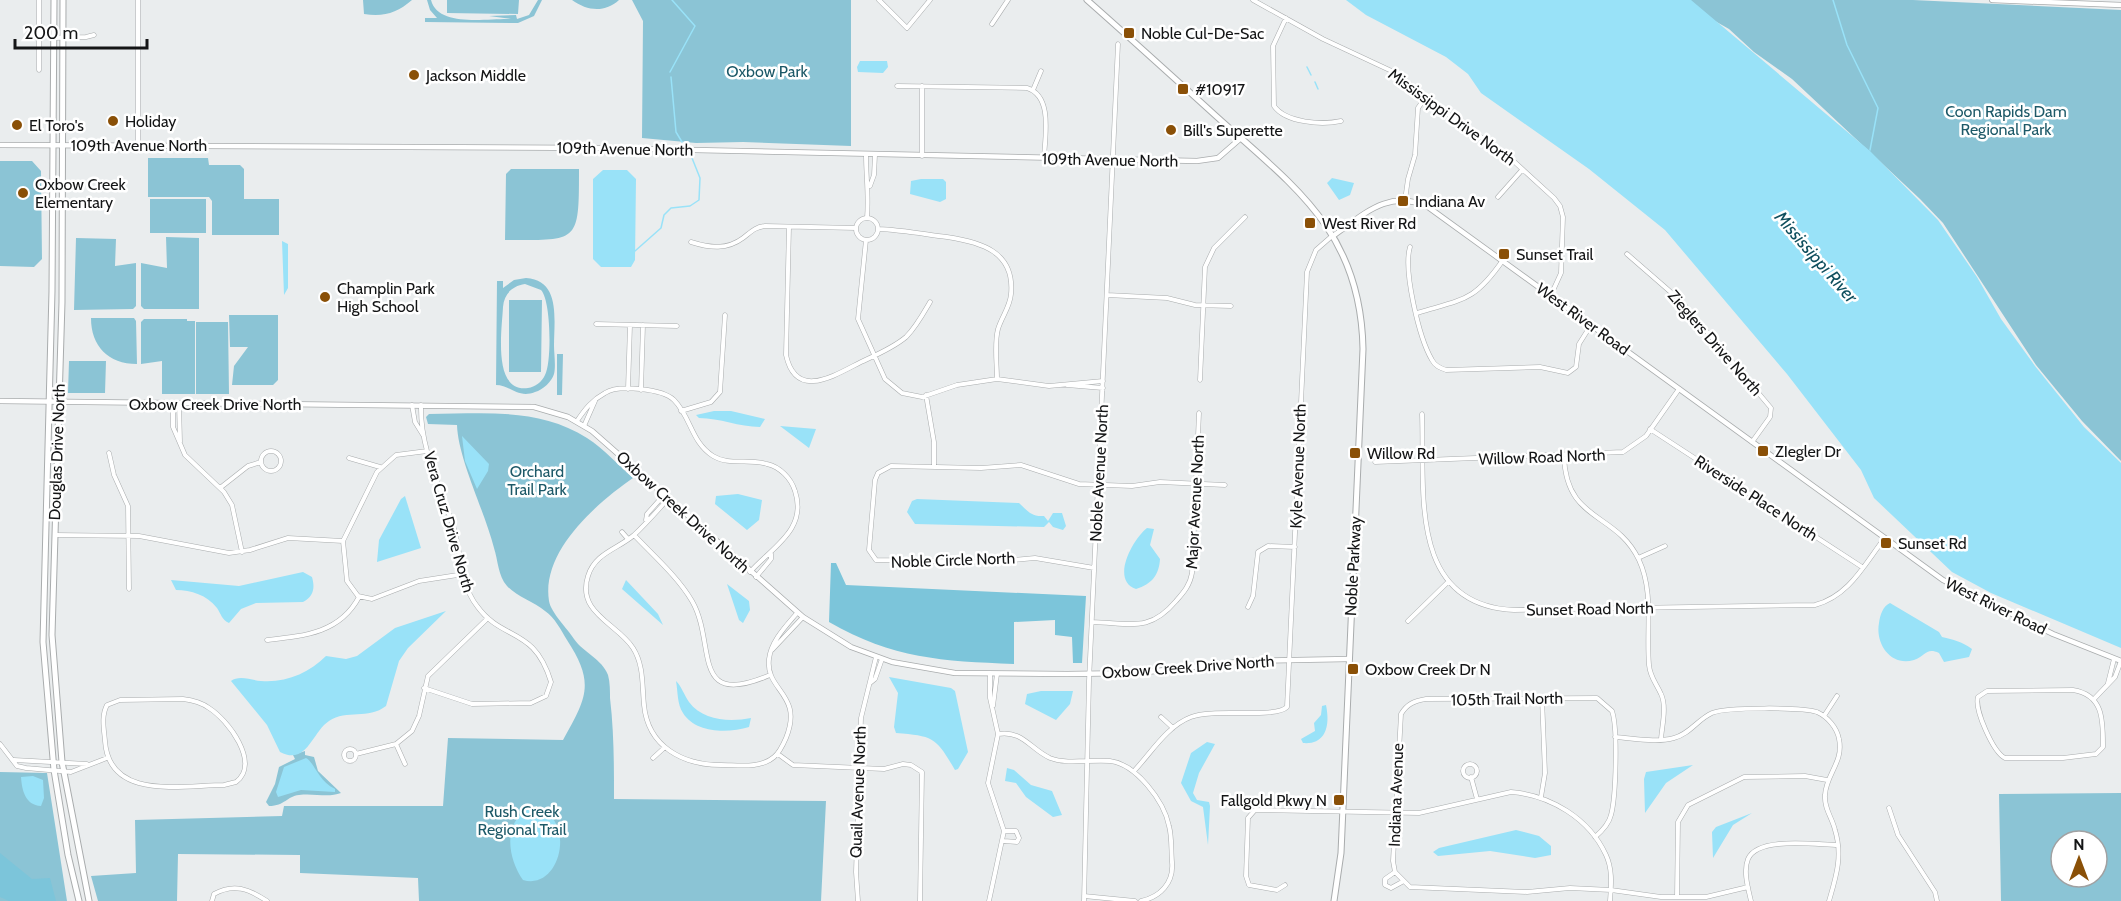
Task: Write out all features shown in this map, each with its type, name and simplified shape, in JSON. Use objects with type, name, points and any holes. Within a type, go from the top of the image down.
[{"type":"main road","name":"Douglas Drive North","points":[[54,0],[49,403],[43,627],[54,770],[79,901]]},
{"type":"main road","name":"Douglas Drive North","points":[[63,0],[62,302],[53,655],[63,771],[89,901]]},
{"type":"main road","points":[[1087,0],[1294,184],[1333,236]]},
{"type":"main road","name":"Noble Parkway","points":[[1333,236],[1353,278],[1362,335],[1341,853],[1334,901]]},
{"type":"street","points":[[39,0],[39,70]]},
{"type":"street","points":[[138,0],[138,145]]},
{"type":"street","points":[[879,0],[907,28],[930,0]]},
{"type":"street","points":[[992,24],[1008,0]]},
{"type":"street","name":"Mississippi Drive North","points":[[1253,0],[1398,74],[1425,98],[1508,156],[1556,200],[1562,213],[1561,277],[1551,295]]},
{"type":"street","points":[[1992,0],[2121,5]]},
{"type":"street","points":[[1286,18],[1273,46],[1274,106],[1277,111],[1303,120],[1325,124],[1341,121]]},
{"type":"street","points":[[54,38],[86,37],[94,34]]},
{"type":"street","name":"Noble Avenue North","points":[[1084,899],[1089,674],[1118,44]]},
{"type":"street","points":[[1033,90],[1041,71]]},
{"type":"street","points":[[897,86],[1033,90],[1040,95],[1044,105],[1044,158]]},
{"type":"street","points":[[922,86],[922,156]]},
{"type":"street","points":[[1333,236],[1379,204],[1405,200],[1415,156],[1418,108],[1425,98]]},
{"type":"street","name":"109th Avenue North","points":[[0,145],[582,148],[1208,161],[1225,154],[1241,138]]},
{"type":"street","points":[[866,155],[869,187],[867,218]]},
{"type":"street","points":[[869,187],[874,175],[875,155]]},
{"type":"street","name":"Mississippi Drive North","points":[[1498,197],[1522,170]]},
{"type":"street","name":"West River Road","points":[[1405,200],[1423,204],[1436,212],[1884,538],[1963,592],[2053,634],[2121,661]]},
{"type":"street","points":[[1200,380],[1205,267],[1210,255],[1245,217]]},
{"type":"street","points":[[867,218],[874,220],[878,229],[876,236],[866,240],[857,235],[856,228],[858,222],[867,218]]},
{"type":"street","points":[[692,242],[721,247],[736,243],[759,227],[856,228]]},
{"type":"street","points":[[789,227],[786,348],[789,366],[799,377],[807,381],[824,381],[897,344],[912,331],[930,302]]},
{"type":"street","points":[[878,229],[914,231],[966,239],[979,243],[998,256],[1010,276],[1011,288],[1009,306],[997,337],[998,379]]},
{"type":"street","name":"Kyle Avenue North","points":[[1173,728],[1193,716],[1208,712],[1273,712],[1284,711],[1287,707],[1307,272],[1316,250],[1333,236]]},
{"type":"street","points":[[866,240],[857,310],[860,328],[885,379],[895,388],[910,395],[926,396],[957,385],[998,379],[1048,386],[1103,388]]},
{"type":"street","points":[[1410,247],[1406,259],[1407,273],[1417,313],[1431,359],[1446,370],[1540,367],[1568,373],[1576,367],[1579,344],[1591,325]]},
{"type":"street","name":"Zieglers Drive North","points":[[1627,254],[1681,301],[1771,408],[1770,417],[1752,442]]},
{"type":"street","points":[[1417,313],[1476,293],[1503,260]]},
{"type":"street","points":[[1107,295],[1167,298],[1203,305],[1231,306]]},
{"type":"street","points":[[681,411],[711,402],[720,392],[725,315]]},
{"type":"street","points":[[596,324],[678,326]]},
{"type":"street","points":[[628,389],[630,325]]},
{"type":"street","points":[[641,390],[643,326]]},
{"type":"street","points":[[1066,385],[1080,381],[1103,381]]},
{"type":"street","points":[[577,422],[589,404],[610,390],[628,389],[665,393],[681,411],[697,441],[713,456],[729,461],[766,464],[777,468],[793,485],[798,507],[795,524],[771,554],[762,558],[750,572]]},
{"type":"street","name":"Willow Road North","points":[[1376,462],[1623,452],[1639,443],[1678,389]]},
{"type":"street","points":[[926,396],[934,442],[934,467]]},
{"type":"street","name":"Oxbow Creek Drive North","points":[[0,401],[526,406],[553,412],[584,426],[802,617],[840,641],[879,658],[933,671],[990,674],[1138,673],[1223,663],[1349,659]]},
{"type":"street","points":[[584,426],[595,401]]},
{"type":"street","points":[[173,404],[173,427],[191,463],[220,488],[236,515],[242,552]]},
{"type":"street","points":[[179,404],[180,443]]},
{"type":"street","name":"Vera Cruz Drive North","points":[[412,405],[416,427],[424,436]]},
{"type":"street","name":"Vera Cruz Drive North","points":[[422,405],[424,436],[437,489],[454,529],[473,602],[488,618],[525,639],[535,649],[551,682],[546,696],[531,703],[472,704],[424,688]]},
{"type":"street","name":"Major Avenue North","points":[[1092,622],[1149,623],[1163,616],[1189,586],[1192,573],[1199,413]]},
{"type":"street","name":"Sunset Road North","points":[[1422,414],[1428,539],[1435,562],[1448,582],[1467,598],[1502,610],[1815,605],[1827,602],[1845,590],[1884,538]]},
{"type":"street","name":"Riverside Place North","points":[[1650,429],[1862,567]]},
{"type":"street","points":[[270,451],[279,454],[281,460],[277,470],[270,471],[264,468],[261,462],[264,453],[270,451]]},
{"type":"street","points":[[359,597],[347,581],[343,541],[380,467],[400,453],[428,452]]},
{"type":"street","points":[[109,453],[114,475],[127,501],[129,589]]},
{"type":"street","points":[[1564,456],[1568,485],[1577,501],[1623,537],[1638,558],[1647,585],[1650,677],[1663,702],[1661,739]]},
{"type":"street","points":[[349,458],[380,467]]},
{"type":"street","points":[[220,488],[248,466],[261,462]]},
{"type":"street","name":"Noble Circle North","points":[[1094,568],[1035,558],[989,562],[876,561],[871,555],[869,543],[873,487],[878,473],[891,466],[981,468],[1021,465],[1071,482],[1132,486],[1160,482],[1225,485]]},
{"type":"street","points":[[666,497],[647,514],[646,520],[634,535],[595,561],[587,577],[586,593],[596,614],[624,636],[634,650],[642,671],[646,718],[652,732],[664,747],[679,758],[706,765],[760,764],[778,754],[791,720],[790,707],[787,694],[770,675],[768,660],[774,642],[797,613]]},
{"type":"street","points":[[622,532],[628,539]]},
{"type":"street","points":[[55,535],[128,536],[222,552],[242,552],[294,538],[343,541]]},
{"type":"street","points":[[634,535],[692,600],[714,676],[726,685],[737,686],[770,675]]},
{"type":"street","points":[[1248,607],[1253,596],[1258,552],[1268,546],[1295,547]]},
{"type":"street","points":[[1638,558],[1665,546]]},
{"type":"street","points":[[756,577],[771,560],[771,554]]},
{"type":"street","points":[[359,597],[381,598],[419,581],[464,574]]},
{"type":"street","points":[[1408,621],[1448,582]]},
{"type":"street","points":[[267,640],[310,635],[331,627],[348,614],[359,597]]},
{"type":"street","points":[[772,651],[802,617]]},
{"type":"street","points":[[356,754],[396,744],[412,731],[418,722],[424,688],[430,672],[488,618]]},
{"type":"street","name":"Quail Avenue North","points":[[858,901],[856,872],[861,712],[879,658]]},
{"type":"street","points":[[2108,684],[2114,658]]},
{"type":"street","points":[[2094,699],[2115,677],[2121,661]]},
{"type":"street","points":[[989,901],[993,876],[1004,842],[1004,831],[988,783],[998,734],[992,707],[990,674]]},
{"type":"street","points":[[992,707],[997,674]]},
{"type":"street","points":[[2073,690],[2094,699],[2102,714],[2102,750],[2096,754],[2063,758],[2002,757],[1977,709],[1978,696],[1987,691],[2073,690]]},
{"type":"street","points":[[1824,716],[1837,696]]},
{"type":"street","points":[[1540,797],[1545,773],[1542,698]]},
{"type":"street","name":"105th Trail North","points":[[1406,707],[1416,701],[1426,699],[1597,698],[1608,705],[1614,718],[1615,737]]},
{"type":"street","points":[[183,699],[203,705],[218,715],[242,747],[247,764],[243,776],[229,784],[141,785],[125,778],[107,758],[104,716],[107,705],[116,700],[183,699]]},
{"type":"street","name":"Indiana Avenue","points":[[1402,882],[1391,888],[1385,885],[1385,879],[1395,872],[1394,814],[1398,724],[1406,707]]},
{"type":"street","points":[[1595,837],[1603,830],[1611,815],[1615,737],[1674,738],[1690,731],[1703,718],[1726,710],[1804,709],[1824,716],[1834,727],[1840,746],[1838,765],[1828,781],[1825,806],[1835,829],[1838,845],[1838,878],[1829,901]]},
{"type":"street","points":[[1134,771],[1173,728],[1161,717]]},
{"type":"street","points":[[998,734],[1019,735],[1054,759],[1118,763],[1134,771],[1146,784],[1169,825],[1173,868],[1170,880],[1160,893],[1141,901]]},
{"type":"street","points":[[0,744],[11,759],[21,767],[70,772],[107,758]]},
{"type":"street","points":[[396,744],[405,764]]},
{"type":"street","points":[[653,758],[664,747]]},
{"type":"street","points":[[778,754],[793,765],[884,769],[903,764],[911,765],[922,772],[920,901]]},
{"type":"street","points":[[11,759],[88,765]]},
{"type":"street","points":[[1677,897],[1678,822],[1688,805],[1744,777],[1805,776],[1828,781]]},
{"type":"street","points":[[1472,777],[1477,799]]},
{"type":"street","points":[[1286,885],[1277,890],[1249,885],[1246,876],[1250,814],[1255,810],[1419,813],[1510,792],[1540,797],[1566,810],[1595,837],[1609,865],[1610,901]]},
{"type":"street","points":[[1889,808],[1898,835],[1935,892],[1937,901]]},
{"type":"street","points":[[1004,831],[1016,831],[1019,838],[1017,842],[1004,842]]},
{"type":"street","points":[[1750,901],[1748,860],[1758,848],[1775,844],[1838,845]]},
{"type":"street","points":[[1395,872],[1402,882],[1421,889],[1527,892],[1570,888],[1611,890],[1650,897],[1706,897],[1748,887]]},
{"type":"street","points":[[212,901],[214,894],[220,891],[240,888],[267,901]]},
{"type":"street","points":[[1084,899],[1135,901]]},
{"type":"green space","points":[[363,0],[412,0],[395,11],[378,15],[364,14]]},
{"type":"green space","points":[[427,0],[431,0],[443,15],[477,20],[511,19],[489,16],[516,15],[517,19],[529,15],[538,0],[542,0],[534,16],[518,23],[425,22],[425,18],[437,18],[430,10]]},
{"type":"green space","points":[[447,0],[519,0],[518,14],[447,13]]},
{"type":"green space","points":[[572,0],[619,0],[608,7],[596,9]]},
{"type":"green space","name":"Oxbow Park","points":[[632,0],[851,0],[851,146],[743,142],[696,143],[642,138],[643,21]]},
{"type":"green space","name":"Coon Rapids Dam Regional Park","points":[[1678,0],[1913,0],[2121,10],[2121,461],[2082,421],[2036,365],[1943,223],[1920,199],[1792,79],[1754,52],[1729,29]]},
{"type":"green space","points":[[148,158],[208,158],[209,165],[240,165],[244,169],[244,199],[279,199],[279,235],[212,235],[212,201],[209,197],[148,197]]},
{"type":"green space","name":"Oxbow Creek Elementary","points":[[0,161],[32,161],[41,171],[42,259],[34,267],[0,266]]},
{"type":"green space","points":[[511,169],[579,169],[578,212],[570,233],[548,239],[505,240],[506,174]]},
{"type":"green space","points":[[150,199],[206,199],[206,233],[150,233]]},
{"type":"green space","points":[[166,237],[199,238],[199,309],[144,309],[141,306],[141,263],[167,268]]},
{"type":"green space","points":[[76,238],[116,239],[115,266],[136,263],[136,306],[133,309],[74,310]]},
{"type":"green space","points":[[526,278],[537,280],[545,286],[553,303],[554,374],[544,387],[529,394],[496,385],[497,281],[503,281],[503,288],[514,280]],"holes":[[[525,284],[541,290],[549,318],[547,368],[544,378],[536,385],[528,388],[517,387],[509,381],[502,358],[501,330],[504,302],[509,291],[520,285]]]},
{"type":"green space","points":[[509,300],[542,300],[541,372],[509,372]]},
{"type":"green space","points":[[229,315],[278,315],[278,380],[273,385],[232,385],[234,366],[248,347],[230,347]]},
{"type":"green space","points":[[91,318],[134,318],[136,321],[137,364],[118,361],[103,352],[94,337]]},
{"type":"green space","points":[[144,319],[195,321],[195,394],[162,394],[162,361],[141,364],[141,322]]},
{"type":"green space","points":[[196,322],[228,322],[229,394],[196,394]]},
{"type":"green space","points":[[557,354],[563,354],[562,395],[557,395]]},
{"type":"green space","points":[[69,361],[106,361],[105,393],[68,393]]},
{"type":"green space","name":"Rush Creek Regional Trail","points":[[429,414],[510,414],[550,421],[587,438],[633,478],[588,515],[574,530],[554,564],[549,582],[549,601],[553,611],[578,644],[602,665],[608,675],[613,736],[614,799],[826,801],[821,901],[419,901],[418,878],[300,873],[300,855],[178,854],[177,901],[98,901],[91,876],[136,873],[135,820],[282,816],[284,806],[443,806],[448,738],[563,740],[582,701],[584,679],[582,668],[552,617],[515,593],[504,582],[462,454],[457,425],[428,424],[426,417]]},
{"type":"green space","points":[[305,751],[305,755],[314,757],[318,771],[341,793],[299,795],[269,806],[266,802],[275,784],[279,767],[295,759],[293,755]]},
{"type":"green space","points":[[0,772],[47,773],[67,901],[0,901]]},
{"type":"green space","points":[[2121,793],[2121,901],[2001,901],[1999,794]]},
{"type":"shaded area","points":[[831,563],[836,563],[846,585],[1086,596],[1082,663],[1073,663],[1072,637],[1055,635],[1055,620],[1014,622],[1014,664],[918,656],[875,644],[829,622]]},
{"type":"shaded area","points":[[0,853],[32,879],[50,878],[56,901],[9,901],[0,897]]},
{"type":"water","name":"Mississippi River","points":[[1346,0],[1691,0],[1870,151],[1938,220],[1977,277],[2001,319],[2035,366],[2084,427],[2121,463],[2121,648],[1991,593],[1952,572],[1874,498],[1861,470],[1787,374],[1665,230],[1589,169],[1481,93],[1468,74],[1446,57],[1366,15]]},
{"type":"water","points":[[860,61],[887,61],[888,67],[883,73],[858,72],[857,67]]},
{"type":"water","points":[[603,170],[627,170],[636,179],[635,260],[631,267],[601,267],[593,259],[593,179]]},
{"type":"water","points":[[1332,178],[1354,183],[1350,195],[1339,200],[1327,183]]},
{"type":"water","points":[[943,179],[946,182],[946,199],[940,202],[910,194],[911,181]]},
{"type":"water","points":[[282,241],[288,244],[288,288],[284,295]]},
{"type":"water","points":[[714,411],[731,411],[765,419],[760,427],[752,427],[699,418],[696,415]]},
{"type":"water","points":[[780,426],[816,429],[809,448]]},
{"type":"water","points":[[462,436],[489,464],[488,471],[477,489],[465,461]]},
{"type":"water","points":[[738,494],[762,500],[759,520],[747,530],[715,504],[716,496]]},
{"type":"water","points":[[405,496],[421,548],[377,562],[379,540],[401,499]]},
{"type":"water","points":[[917,499],[1019,503],[1030,513],[1044,516],[1048,521],[1053,513],[1062,513],[1066,526],[1063,530],[1053,527],[1049,522],[1044,527],[915,524],[907,512],[912,501]]},
{"type":"water","points":[[1147,528],[1154,529],[1150,545],[1160,559],[1159,565],[1150,582],[1136,589],[1128,584],[1124,569],[1136,541]]},
{"type":"water","points":[[303,572],[312,577],[313,581],[313,591],[307,600],[256,603],[241,609],[229,623],[204,597],[193,592],[176,590],[171,580],[239,586]]},
{"type":"water","points":[[626,580],[658,614],[663,625],[622,589]]},
{"type":"water","points":[[727,584],[749,601],[750,610],[743,623],[739,620]]},
{"type":"water","points":[[1890,603],[1939,632],[1942,637],[1961,642],[1972,649],[1969,657],[1944,662],[1939,653],[1931,651],[1914,660],[1898,660],[1892,657],[1882,646],[1878,631],[1881,614],[1885,606]]},
{"type":"water","points":[[446,611],[408,648],[399,661],[386,706],[372,713],[336,717],[323,726],[308,746],[297,755],[280,752],[267,725],[231,681],[241,678],[270,681],[296,676],[326,656],[346,659],[357,656],[395,628]]},
{"type":"water","points":[[889,677],[951,688],[955,691],[968,752],[958,769],[955,770],[943,751],[933,741],[919,736],[896,733],[894,727],[898,693]]},
{"type":"water","points":[[676,681],[689,702],[702,713],[726,720],[751,718],[749,727],[723,731],[696,725],[681,709]]},
{"type":"water","points":[[1041,691],[1073,691],[1070,704],[1056,720],[1025,704],[1027,694]]},
{"type":"water","points":[[1326,705],[1327,726],[1322,737],[1311,743],[1303,743],[1301,739],[1315,731],[1314,723],[1321,715],[1322,706]]},
{"type":"water","points":[[1207,742],[1215,744],[1199,773],[1193,793],[1197,800],[1209,802],[1208,845],[1203,807],[1191,801],[1181,783],[1191,753]]},
{"type":"water","points":[[306,758],[329,786],[335,789],[335,792],[301,790],[278,797],[276,792],[284,767]]},
{"type":"water","points":[[1693,765],[1666,783],[1645,813],[1644,779],[1646,772]]},
{"type":"water","points":[[1007,768],[1014,770],[1031,785],[1052,791],[1062,815],[1053,817],[1026,797],[1016,783],[1005,781]]},
{"type":"water","points":[[33,776],[43,780],[44,798],[41,806],[31,803],[24,792],[21,777]]},
{"type":"water","points":[[529,808],[544,812],[554,821],[559,834],[560,848],[556,862],[548,874],[537,880],[523,880],[511,852],[511,832],[520,815]]},
{"type":"water","points":[[1752,813],[1733,825],[1713,858],[1712,832],[1716,827]]},
{"type":"water","points":[[1516,830],[1539,836],[1551,846],[1551,855],[1535,858],[1490,851],[1438,856],[1433,852],[1439,848]]},
{"type":"waterway","points":[[670,72],[695,26],[672,0]]},
{"type":"waterway","points":[[1833,0],[1847,45],[1878,108],[1870,150]]},
{"type":"waterway","points":[[1307,67],[1311,75]]},
{"type":"waterway","points":[[671,77],[676,132],[682,142]]},
{"type":"waterway","points":[[1315,82],[1318,89]]},
{"type":"waterway","points":[[635,251],[661,228],[664,215],[671,208],[690,206],[699,200],[700,178],[692,158]]},
{"type":"place","name":"Noble Cul-De-Sac","points":[[1129,33]]},
{"type":"place","name":"Jackson Middle","points":[[414,75]]},
{"type":"place","name":"#10917","points":[[1183,89]]},
{"type":"place","name":"Holiday","points":[[113,121]]},
{"type":"place","name":"El Toro's","points":[[17,125]]},
{"type":"place","name":"Bill's Superette","points":[[1171,130]]},
{"type":"place","name":"Oxbow Creek Elementary","points":[[23,193]]},
{"type":"place","name":"Indiana Av","points":[[1403,201]]},
{"type":"place","name":"West River Rd","points":[[1310,223]]},
{"type":"place","name":"Sunset Trail","points":[[1504,254]]},
{"type":"place","name":"Champlin Park High School","points":[[325,297]]},
{"type":"place","name":"ZIegler Dr","points":[[1763,451]]},
{"type":"place","name":"Willow Rd","points":[[1355,453]]},
{"type":"place","name":"Sunset Rd","points":[[1886,543]]},
{"type":"place","name":"Oxbow Creek Dr N","points":[[1353,669]]},
{"type":"place","name":"Fallgold Pkwy N","points":[[1339,800]]},
{"type":"park label","name":"Orchard Trail Park","points":[[537,480]]}]
